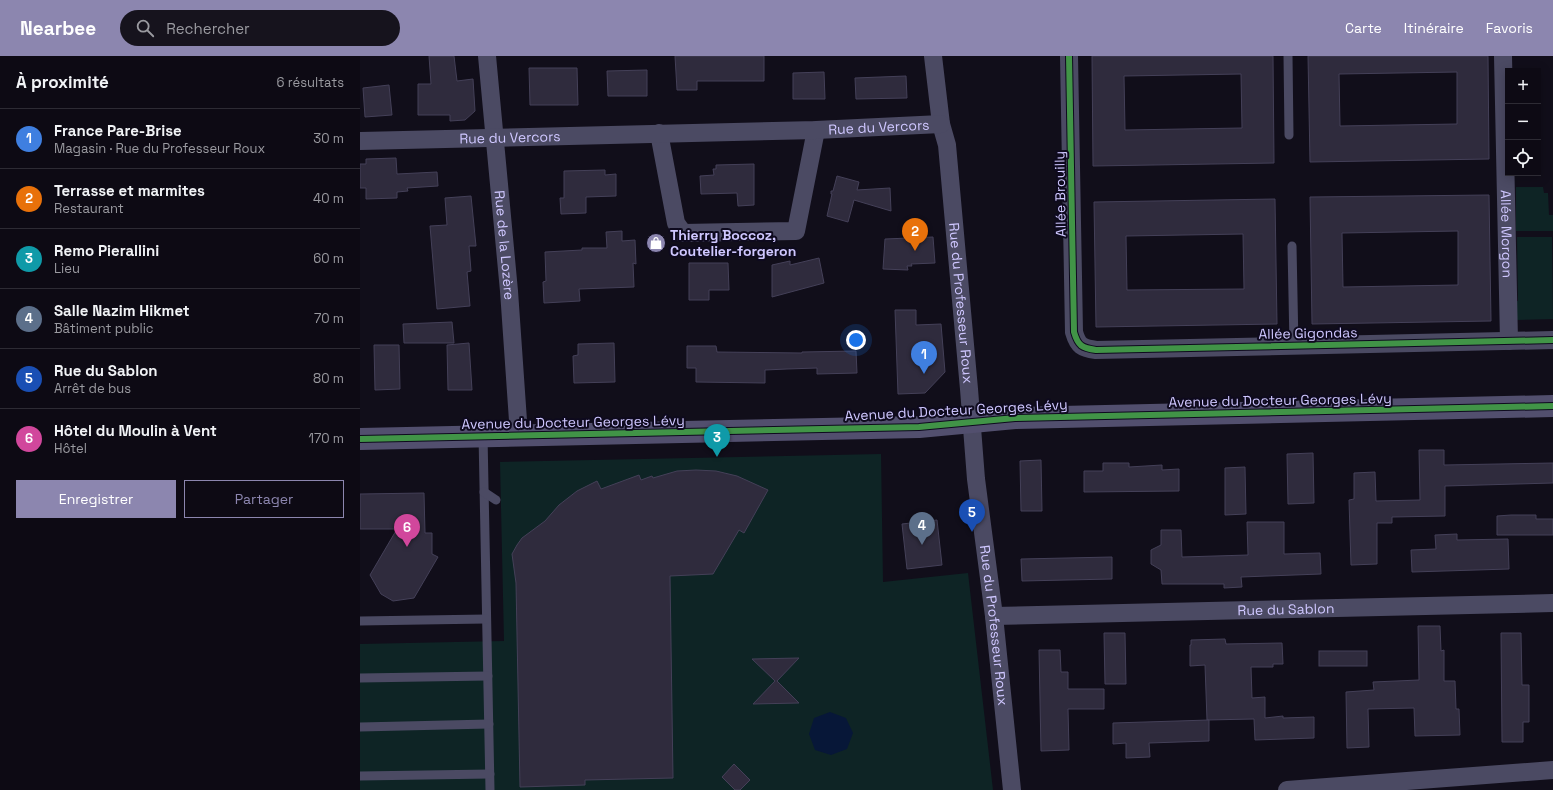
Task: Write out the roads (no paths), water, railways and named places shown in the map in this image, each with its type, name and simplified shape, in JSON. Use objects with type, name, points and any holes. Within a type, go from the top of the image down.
[{"type":"street","name":"Rue de la Lozère","points":[[487,56],[509,291],[519,435]]},
{"type":"street","name":"Rue du Professeur Roux","points":[[933,56],[941,124],[947,145],[976,479],[994,616],[1012,790]]},
{"type":"street","name":"Allée Brouilly","points":[[1069,56],[1074,332]]},
{"type":"street","name":"Allée Morgon","points":[[1503,56],[1509,341]]},
{"type":"street","name":"Rue du Vercors","points":[[360,141],[816,130],[941,124]]},
{"type":"street","name":"Rue du Vercors","points":[[660,133],[676,223],[683,233],[796,231],[816,130]]},
{"type":"street","name":"Allée Gigondas","points":[[1074,332],[1076,342],[1084,349],[1096,350],[1553,340]]},
{"type":"street","name":"Avenue du Docteur Georges Lévy","points":[[360,439],[483,435],[919,427],[1015,418],[1553,406]]},
{"type":"street","name":"Rue du Sablon","points":[[994,616],[1553,603]]},
{"type":"street","points":[[1287,790],[1553,770]]},
{"type":"lane","points":[[1288,56],[1290,136]]},
{"type":"lane","points":[[1292,246],[1294,346]]},
{"type":"lane","points":[[483,435],[490,790]]},
{"type":"lane","points":[[484,492],[496,500]]},
{"type":"lane","points":[[360,620],[486,619]]},
{"type":"lane","points":[[360,678],[488,676]]},
{"type":"lane","points":[[360,727],[489,724]]},
{"type":"lane","points":[[360,776],[490,774]]},
{"type":"water","points":[[830,712],[846,718],[853,733],[847,749],[831,755],[815,750],[809,734],[814,718]]},
{"type":"place","name":"Thierry Boccoz, Coutelier-forgeron","points":[[656,243]]},
{"type":"place","name":"Terrasse et marmites","points":[[915,251]]},
{"type":"place","name":"France Pare-Brise","points":[[924,374]]},
{"type":"place","name":"Remo Pierallini","points":[[717,457]]},
{"type":"place","name":"Rue du Sablon","points":[[972,532]]},
{"type":"place","name":"Salle Nazim Hikmet","points":[[922,545]]},
{"type":"place","name":"Hôtel du Moulin à Vent","points":[[407,547]]}]
